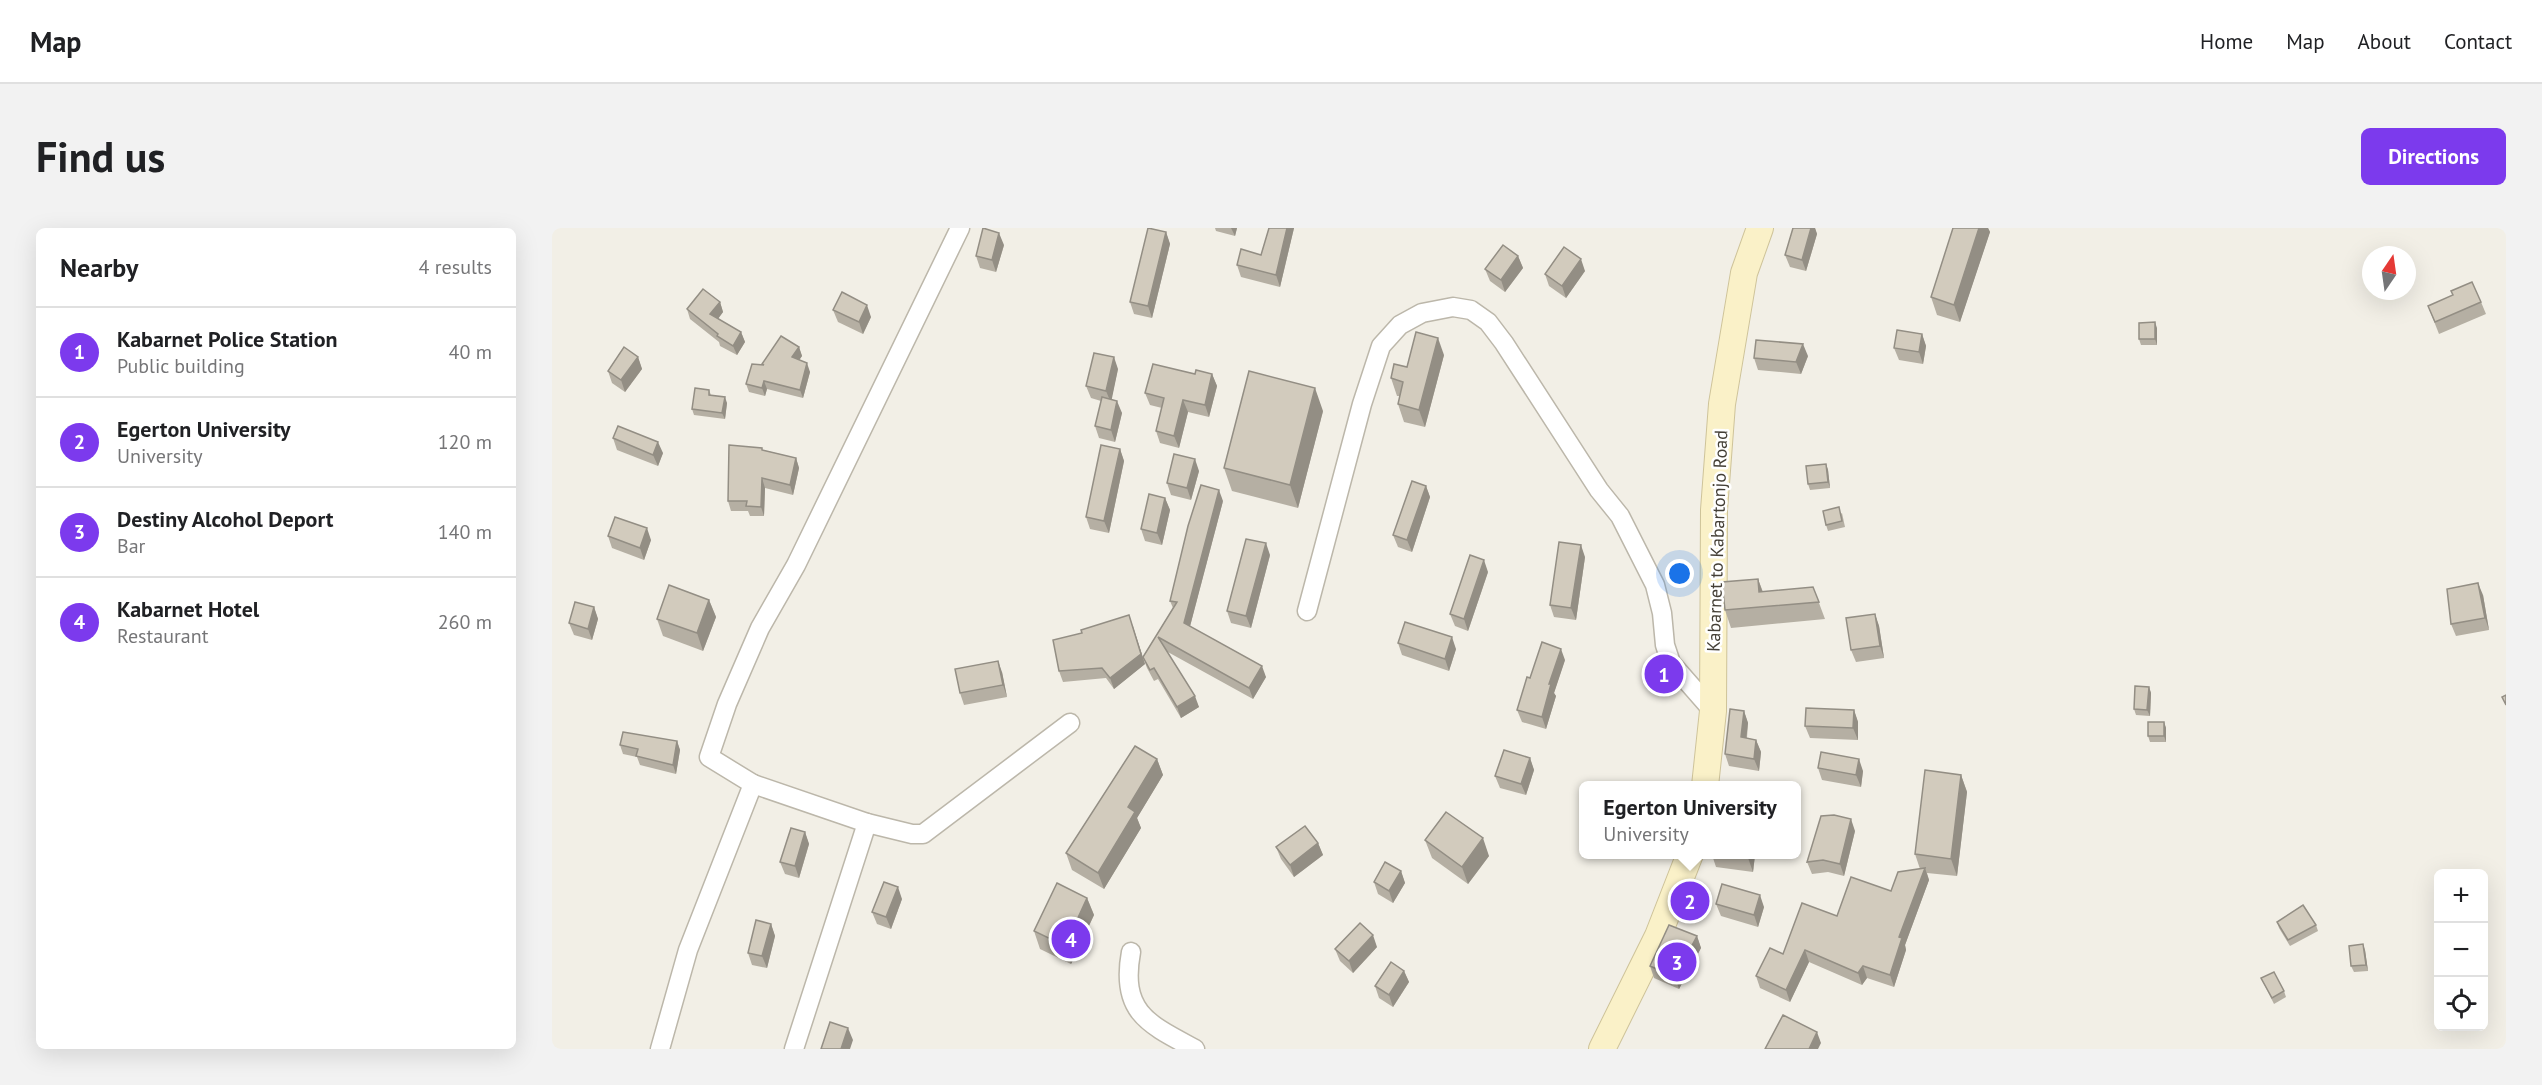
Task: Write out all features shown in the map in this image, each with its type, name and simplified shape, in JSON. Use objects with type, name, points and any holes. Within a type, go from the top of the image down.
[{"type":"main road","name":"Kabarnet to Kabartonjo Road","points":[[1706,781],[1713,711],[1714,510],[1722,404],[1744,273],[1760,228]]},
{"type":"main road","points":[[1602,1049],[1658,936],[1688,859]]},
{"type":"street","points":[[960,228],[796,565],[760,628],[727,704],[709,757],[753,784],[867,823],[912,834],[923,834],[1070,723]]},
{"type":"street","points":[[1307,611],[1362,404],[1381,346],[1400,325],[1422,312],[1453,307],[1471,310],[1488,322],[1504,343],[1599,490],[1620,516],[1654,585],[1662,613],[1665,645],[1671,663],[1713,711]]},
{"type":"street","points":[[660,1049],[688,950],[753,784]]},
{"type":"street","points":[[794,1049],[867,823]]},
{"type":"street","points":[[1131,952],[1127,973],[1134,1005],[1153,1027],[1195,1049]]},
{"type":"building","points":[[983,228],[999,233],[992,260],[976,256]]},
{"type":"building","points":[[1148,228],[1166,232],[1148,306],[1130,302]]},
{"type":"building","points":[[1269,228],[1287,228],[1276,275],[1237,265],[1241,249],[1261,255]]},
{"type":"building","points":[[1793,228],[1811,228],[1802,260],[1785,255]]},
{"type":"building","points":[[1953,228],[1979,228],[1954,305],[1931,297]]},
{"type":"building","points":[[1503,245],[1518,256],[1501,280],[1485,269]]},
{"type":"building","points":[[1564,247],[1581,259],[1562,286],[1545,274]]},
{"type":"building","points":[[2472,282],[2481,302],[2435,322],[2428,306],[2453,295],[2451,291]]},
{"type":"building","points":[[703,289],[720,302],[710,314],[741,332],[733,346],[717,336],[718,334],[687,309]]},
{"type":"building","points":[[842,292],[867,305],[859,322],[833,310]]},
{"type":"building","points":[[2155,322],[2155,339],[2139,339],[2139,323]]},
{"type":"building","points":[[1897,330],[1922,334],[1919,352],[1894,348]]},
{"type":"building","points":[[1416,332],[1438,338],[1419,410],[1398,404],[1403,382],[1391,378],[1394,364],[1407,367]]},
{"type":"building","points":[[781,336],[799,347],[792,357],[807,363],[800,390],[764,381],[762,388],[746,384],[752,364],[764,365],[762,364]]},
{"type":"building","points":[[1756,340],[1803,344],[1796,362],[1754,358]]},
{"type":"building","points":[[624,347],[638,357],[621,380],[608,371]]},
{"type":"building","points":[[1094,353],[1114,357],[1106,391],[1086,386]]},
{"type":"building","points":[[1153,364],[1195,374],[1196,370],[1212,374],[1205,405],[1183,400],[1174,436],[1156,431],[1164,398],[1145,393]]},
{"type":"building","points":[[1249,371],[1315,388],[1290,485],[1224,468]]},
{"type":"building","points":[[695,388],[709,390],[709,395],[725,397],[722,413],[692,409]]},
{"type":"building","points":[[1102,397],[1117,401],[1111,430],[1095,426]]},
{"type":"building","points":[[618,426],[658,442],[653,455],[613,438]]},
{"type":"building","points":[[729,445],[762,448],[762,450],[796,458],[790,485],[762,478],[761,507],[746,506],[747,501],[728,501]]},
{"type":"building","points":[[1101,445],[1120,449],[1104,521],[1086,517]]},
{"type":"building","points":[[1174,454],[1195,459],[1187,488],[1167,483]]},
{"type":"building","points":[[1826,464],[1828,482],[1808,484],[1806,466]]},
{"type":"building","points":[[1412,481],[1426,486],[1407,540],[1393,535]]},
{"type":"building","points":[[1201,485],[1219,490],[1184,623],[1262,666],[1249,688],[1158,637],[1195,696],[1177,707],[1154,668],[1150,670],[1143,657],[1177,602],[1170,601],[1188,526]]},
{"type":"building","points":[[1149,494],[1165,498],[1157,533],[1141,529]]},
{"type":"building","points":[[1839,507],[1842,521],[1826,525],[1823,511]]},
{"type":"building","points":[[615,517],[647,528],[640,548],[608,536]]},
{"type":"building","points":[[1246,539],[1266,543],[1246,616],[1227,611]]},
{"type":"building","points":[[1559,542],[1581,545],[1571,608],[1550,605]]},
{"type":"building","points":[[1470,555],[1484,560],[1464,619],[1450,614]]},
{"type":"building","points":[[1758,579],[1759,592],[1813,587],[1819,602],[1725,610],[1722,582]]},
{"type":"building","points":[[2478,583],[2485,618],[2451,624],[2447,589]]},
{"type":"building","points":[[669,585],[709,600],[697,633],[657,619]]},
{"type":"building","points":[[575,602],[594,607],[588,629],[569,623]]},
{"type":"building","points":[[1875,614],[1880,646],[1851,650],[1846,618]]},
{"type":"building","points":[[1129,615],[1141,654],[1110,678],[1102,668],[1059,671],[1053,640],[1082,633],[1081,630]]},
{"type":"building","points":[[1405,622],[1452,637],[1445,659],[1398,643]]},
{"type":"building","points":[[1542,642],[1561,649],[1549,684],[1551,684],[1542,717],[1517,710],[1527,677],[1530,678]]},
{"type":"building","points":[[998,661],[1003,685],[960,693],[955,669]]},
{"type":"building","points":[[2135,686],[2149,687],[2147,710],[2134,709]]},
{"type":"building","points":[[1806,708],[1854,710],[1853,728],[1805,726]]},
{"type":"building","points":[[1730,709],[1744,711],[1741,737],[1756,740],[1754,759],[1725,754]]},
{"type":"building","points":[[2148,722],[2164,722],[2164,736],[2148,736]]},
{"type":"building","points":[[623,732],[677,741],[673,765],[636,756],[638,749],[620,745]]},
{"type":"building","points":[[1135,746],[1157,759],[1128,807],[1135,812],[1098,873],[1066,853]]},
{"type":"building","points":[[1504,750],[1530,758],[1521,784],[1495,776]]},
{"type":"building","points":[[1821,752],[1859,759],[1856,775],[1818,768]]},
{"type":"building","points":[[1925,770],[1961,775],[1951,859],[1915,854]]},
{"type":"building","points":[[1446,812],[1483,838],[1462,867],[1425,840]]},
{"type":"building","points":[[1834,815],[1851,819],[1840,864],[1823,860],[1807,862],[1821,816]]},
{"type":"building","points":[[1305,826],[1318,843],[1290,865],[1276,847]]},
{"type":"building","points":[[791,828],[805,832],[795,866],[780,862]]},
{"type":"building","points":[[1385,862],[1401,871],[1389,891],[1374,882]]},
{"type":"building","points":[[1925,868],[1899,937],[1902,938],[1890,975],[1863,966],[1858,973],[1805,950],[1786,990],[1756,976],[1770,948],[1783,954],[1802,903],[1837,916],[1851,877],[1891,891],[1898,872]]},
{"type":"building","points":[[884,882],[898,887],[886,917],[872,912]]},
{"type":"building","points":[[1057,883],[1087,898],[1065,946],[1034,931]]},
{"type":"building","points":[[1722,884],[1760,895],[1754,915],[1716,904]]},
{"type":"building","points":[[2303,905],[2316,925],[2288,940],[2277,922]]},
{"type":"building","points":[[756,920],[771,924],[762,956],[748,953]]},
{"type":"building","points":[[1360,923],[1373,935],[1349,961],[1335,949]]},
{"type":"building","points":[[1669,925],[1697,936],[1675,977],[1650,966]]},
{"type":"building","points":[[2363,944],[2366,965],[2351,966],[2349,946]]},
{"type":"building","points":[[1391,962],[1404,971],[1389,995],[1375,986]]},
{"type":"building","points":[[2274,972],[2284,991],[2272,998],[2261,978]]},
{"type":"building","points":[[1783,1015],[1817,1032],[1809,1049],[1765,1049]]},
{"type":"building","points":[[830,1022],[848,1028],[841,1049],[821,1049]]},
{"type":"place","name":"Kabarnet Police Station","points":[[1664,674]]},
{"type":"place","name":"Egerton University","points":[[1690,901]]},
{"type":"place","name":"Kabarnet Hotel","points":[[1071,939]]},
{"type":"place","name":"Destiny Alcohol Deport","points":[[1677,962]]}]
